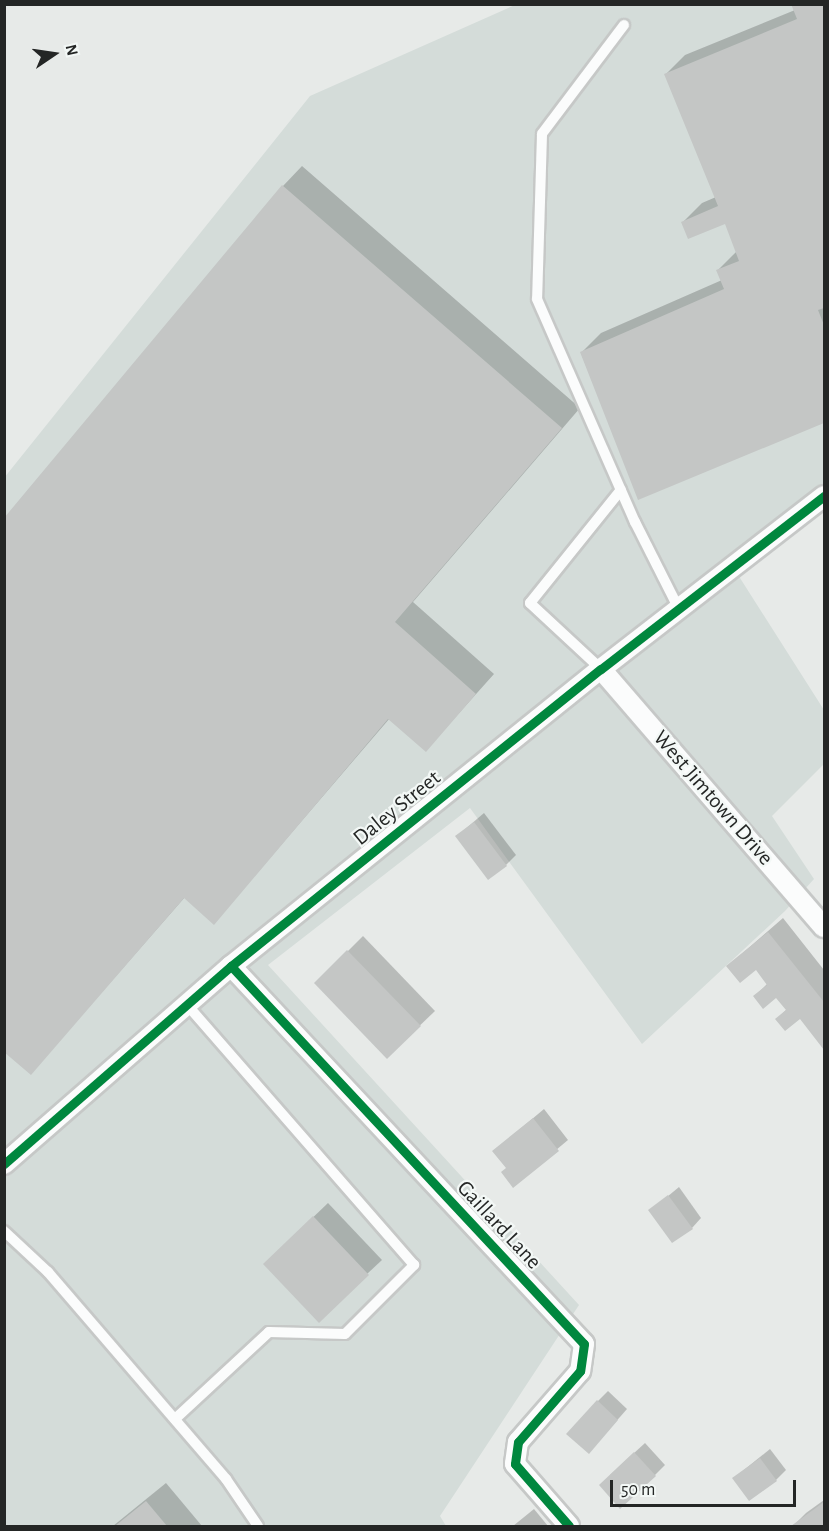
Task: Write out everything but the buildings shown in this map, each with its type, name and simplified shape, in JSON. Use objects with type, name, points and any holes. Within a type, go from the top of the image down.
[{"type":"street","name":"Daley Street","points":[[4,1164],[231,966],[601,669],[825,496]]},
{"type":"street","name":"West Jimtown Drive","points":[[601,669],[825,927]]},
{"type":"street","name":"Gaillard Lane","points":[[231,966],[584,1344],[580,1371],[518,1442],[515,1464],[569,1527]]},
{"type":"lane","points":[[624,25],[542,134],[537,299],[621,490],[679,609]]},
{"type":"lane","points":[[601,669],[530,603],[621,490]]},
{"type":"lane","points":[[174,1419],[269,1332],[345,1334],[414,1264],[187,1005]]},
{"type":"lane","points":[[4,1231],[48,1272],[226,1479],[258,1527]]},
{"type":"shaded area","points":[[515,5],[824,5],[824,490],[733,567],[824,710],[824,764],[772,816],[814,879],[785,911],[642,1044],[470,808],[268,965],[579,1305],[440,1516],[446,1526],[5,1526],[4,478],[310,96]]},
{"type":"cycle path","points":[[4,1164],[231,966],[601,669],[824,496]]},
{"type":"cycle path","points":[[231,966],[584,1344],[580,1371],[518,1442],[515,1464],[569,1526]]}]
